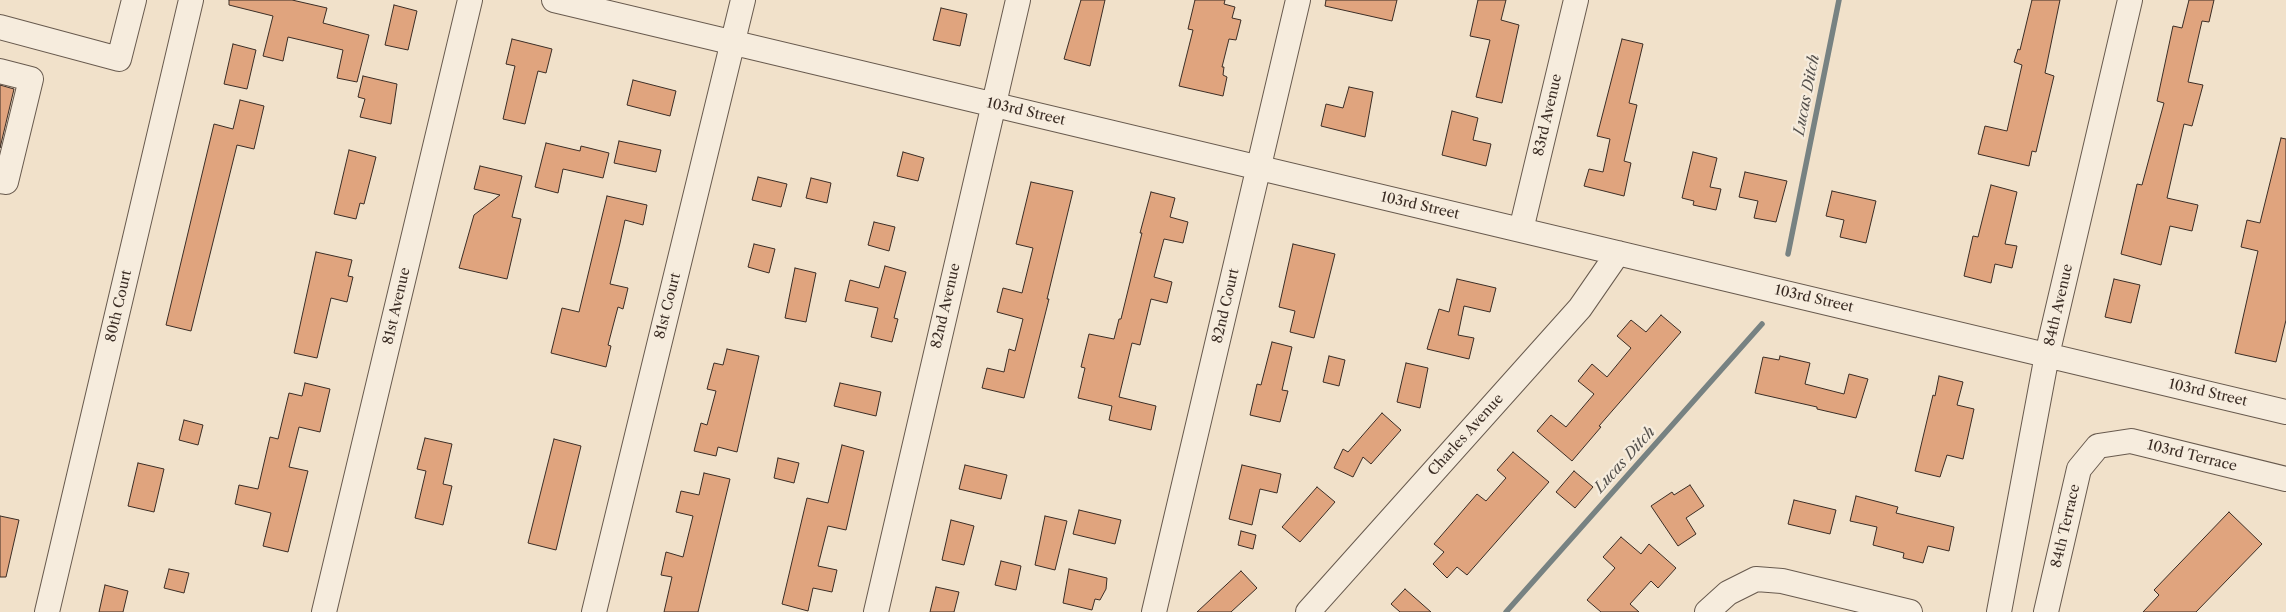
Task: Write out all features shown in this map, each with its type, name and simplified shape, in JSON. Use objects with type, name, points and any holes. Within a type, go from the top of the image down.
[{"type":"street","points":[[0,28],[119,59],[134,0]]},
{"type":"street","name":"80th Court","points":[[47,612],[191,0]]},
{"type":"street","name":"81st Avenue","points":[[324,612],[470,0]]},
{"type":"street","name":"103rd Street","points":[[554,0],[2286,412]]},
{"type":"street","name":"81st Court","points":[[594,612],[743,0]]},
{"type":"street","name":"82nd Avenue","points":[[876,612],[992,104],[1018,0]]},
{"type":"street","name":"82nd Court","points":[[1154,612],[1298,0]]},
{"type":"street","name":"83rd Avenue","points":[[1521,230],[1576,0]]},
{"type":"street","name":"84th Avenue","points":[[1999,612],[2047,355],[2130,0]]},
{"type":"street","points":[[0,71],[31,79],[6,182],[0,180]]},
{"type":"street","name":"Charles Avenue","points":[[1308,612],[1580,308],[1618,253]]},
{"type":"street","name":"103rd Terrace","points":[[2098,446],[2131,441],[2286,480]]},
{"type":"street","name":"84th Terrace","points":[[2046,612],[2079,470],[2098,446]]},
{"type":"street","points":[[1707,612],[1728,593],[1756,579],[1782,581],[1910,612]]},
{"type":"building","points":[[229,0],[292,0],[327,8],[323,23],[369,35],[357,82],[337,78],[343,50],[288,37],[283,61],[263,56],[273,16],[229,5]]},
{"type":"building","points":[[1081,0],[1105,0],[1090,66],[1064,59]]},
{"type":"building","points":[[1195,0],[1225,0],[1224,4],[1235,7],[1232,18],[1241,20],[1236,40],[1229,39],[1222,67],[1224,67],[1223,75],[1227,77],[1223,96],[1179,86],[1193,30],[1188,29]]},
{"type":"building","points":[[1326,0],[1397,0],[1392,21],[1325,6]]},
{"type":"building","points":[[1478,0],[1506,0],[1501,20],[1519,25],[1502,103],[1476,97],[1490,40],[1470,36]]},
{"type":"building","points":[[2032,0],[2060,0],[2045,73],[2054,76],[2036,152],[2032,151],[2029,166],[1978,154],[1985,126],[2007,131],[2022,65],[2014,62],[2018,49],[2020,50]]},
{"type":"building","points":[[2189,0],[2214,0],[2209,22],[2202,21],[2188,82],[2203,85],[2192,126],[2184,124],[2167,198],[2198,205],[2192,231],[2170,226],[2161,265],[2121,254],[2137,184],[2142,185],[2164,103],[2157,101],[2173,26],[2182,28]]},
{"type":"building","points":[[394,5],[417,11],[408,50],[385,45]]},
{"type":"building","points":[[941,8],[967,14],[960,46],[933,40]]},
{"type":"building","points":[[512,39],[552,49],[546,73],[538,71],[525,124],[503,119],[515,66],[506,64]]},
{"type":"building","points":[[1622,39],[1643,44],[1629,103],[1637,105],[1624,161],[1631,163],[1624,196],[1584,186],[1589,169],[1603,172],[1610,139],[1597,136]]},
{"type":"building","points":[[233,44],[256,50],[247,89],[224,84]]},
{"type":"building","points":[[363,76],[397,84],[391,124],[360,117],[365,99],[358,97]]},
{"type":"building","points":[[633,80],[676,91],[670,116],[627,105]]},
{"type":"building","points":[[0,85],[14,89],[0,148]]},
{"type":"building","points":[[1349,87],[1373,92],[1365,137],[1321,126],[1326,104],[1343,108]]},
{"type":"building","points":[[240,100],[264,106],[254,149],[237,145],[191,331],[166,325],[214,124],[233,129]]},
{"type":"building","points":[[1452,111],[1478,118],[1473,140],[1491,144],[1486,166],[1442,155]]},
{"type":"building","points":[[2281,138],[2286,139],[2286,320],[2276,362],[2235,353],[2258,251],[2241,247],[2247,220],[2260,223]]},
{"type":"building","points":[[619,141],[661,150],[656,172],[614,163]]},
{"type":"building","points":[[546,143],[580,151],[581,146],[609,153],[603,178],[563,169],[558,193],[535,187]]},
{"type":"building","points":[[349,150],[376,157],[364,204],[360,203],[356,219],[334,214]]},
{"type":"building","points":[[903,152],[924,158],[918,181],[897,176]]},
{"type":"building","points":[[1693,152],[1717,158],[1710,187],[1721,189],[1716,210],[1693,205],[1694,201],[1682,198]]},
{"type":"building","points":[[480,166],[522,176],[512,217],[521,219],[507,279],[459,268],[474,215],[500,195],[474,189]]},
{"type":"building","points":[[1745,172],[1787,181],[1776,222],[1754,218],[1758,201],[1739,197]]},
{"type":"building","points":[[758,177],[787,184],[781,207],[752,200]]},
{"type":"building","points":[[811,178],[831,183],[827,203],[806,198]]},
{"type":"building","points":[[1031,182],[1073,191],[1047,299],[1049,299],[1024,398],[982,388],[987,368],[1004,372],[1009,349],[1015,351],[1023,319],[997,312],[1003,288],[1022,293],[1033,248],[1016,244]]},
{"type":"building","points":[[1991,185],[2017,192],[2005,244],[2017,246],[2012,268],[1995,264],[1991,283],[1964,276],[1973,236],[1978,237]]},
{"type":"building","points":[[1832,191],[1876,201],[1866,243],[1840,237],[1844,220],[1826,216]]},
{"type":"building","points":[[1151,192],[1175,198],[1170,217],[1188,222],[1183,243],[1164,239],[1154,277],[1172,282],[1167,303],[1151,299],[1140,345],[1132,343],[1119,397],[1156,406],[1151,430],[1109,420],[1112,406],[1078,398],[1085,368],[1081,367],[1089,334],[1114,339],[1119,319],[1121,319]]},
{"type":"building","points":[[607,196],[647,205],[643,225],[625,220],[610,284],[628,288],[623,309],[618,307],[608,345],[611,346],[606,367],[551,353],[562,308],[579,312]]},
{"type":"building","points":[[874,222],[895,227],[889,251],[868,245]]},
{"type":"building","points":[[754,244],[775,249],[769,273],[748,267]]},
{"type":"building","points":[[1293,244],[1335,254],[1314,338],[1290,332],[1295,311],[1279,307]]},
{"type":"building","points":[[316,252],[352,260],[348,276],[353,277],[347,302],[331,298],[317,358],[294,353]]},
{"type":"building","points":[[885,266],[906,272],[894,318],[898,319],[892,342],[871,337],[878,308],[845,301],[850,280],[879,288]]},
{"type":"building","points":[[795,268],[816,273],[806,322],[785,318]]},
{"type":"building","points":[[1457,279],[1496,288],[1490,312],[1464,306],[1458,335],[1474,338],[1469,359],[1427,349],[1439,309],[1449,312]]},
{"type":"building","points":[[2114,279],[2140,285],[2131,323],[2105,317]]},
{"type":"building","points":[[1661,315],[1681,332],[1599,426],[1601,427],[1572,461],[1537,431],[1551,415],[1566,427],[1594,394],[1578,381],[1592,364],[1607,377],[1631,348],[1617,336],[1631,320],[1646,332]]},
{"type":"building","points":[[1272,342],[1292,347],[1282,390],[1288,391],[1280,422],[1250,415],[1257,384],[1261,385]]},
{"type":"building","points":[[727,349],[759,356],[737,452],[718,447],[716,456],[694,451],[701,423],[707,425],[716,391],[707,389],[714,363],[723,365]]},
{"type":"building","points":[[1329,356],[1345,360],[1339,386],[1323,382]]},
{"type":"building","points":[[1780,356],[1810,363],[1805,384],[1844,394],[1849,374],[1868,379],[1856,418],[1755,393],[1763,357],[1779,360]]},
{"type":"building","points":[[1406,363],[1428,368],[1420,408],[1397,402]]},
{"type":"building","points":[[1939,376],[1963,382],[1957,405],[1974,409],[1963,459],[1947,455],[1940,477],[1915,471]]},
{"type":"building","points":[[305,383],[330,389],[320,432],[299,427],[289,467],[308,471],[288,552],[263,546],[271,513],[235,504],[239,485],[258,489],[270,437],[278,439],[289,393],[302,396]]},
{"type":"building","points":[[840,383],[881,392],[876,416],[834,406]]},
{"type":"building","points":[[1382,413],[1401,430],[1371,464],[1363,457],[1353,477],[1334,468],[1343,449],[1348,452]]},
{"type":"building","points":[[184,420],[203,425],[198,445],[179,440]]},
{"type":"building","points":[[425,438],[452,444],[443,484],[452,486],[443,525],[415,518],[426,471],[417,469]]},
{"type":"building","points":[[554,439],[581,446],[556,550],[528,543]]},
{"type":"building","points":[[842,445],[864,451],[846,530],[828,526],[818,566],[837,570],[832,592],[813,588],[808,611],[782,604],[807,498],[828,503]]},
{"type":"building","points":[[1513,452],[1549,482],[1467,575],[1457,567],[1447,578],[1433,564],[1444,552],[1434,544],[1477,494],[1486,501],[1506,478],[1497,470]]},
{"type":"building","points":[[778,458],[799,463],[794,483],[774,478]]},
{"type":"building","points":[[138,463],[164,469],[154,512],[128,506]]},
{"type":"building","points":[[965,465],[1007,475],[1001,499],[959,489]]},
{"type":"building","points":[[1242,465],[1281,474],[1277,493],[1260,489],[1252,525],[1229,519]]},
{"type":"building","points":[[1574,471],[1593,487],[1575,508],[1556,492]]},
{"type":"building","points":[[704,473],[730,479],[698,612],[664,612],[672,577],[661,575],[666,552],[683,557],[693,516],[676,512],[681,491],[699,495]]},
{"type":"building","points":[[1690,485],[1704,506],[1686,518],[1696,534],[1678,546],[1651,506],[1672,492],[1674,495]]},
{"type":"building","points":[[1317,487],[1335,502],[1300,542],[1282,527]]},
{"type":"building","points":[[1856,496],[1898,507],[1896,513],[1954,527],[1949,551],[1928,546],[1923,563],[1903,558],[1904,553],[1873,545],[1877,527],[1850,521]]},
{"type":"building","points":[[1794,500],[1836,510],[1830,534],[1788,524]]},
{"type":"building","points":[[1079,510],[1121,520],[1115,544],[1073,534]]},
{"type":"building","points":[[2229,512],[2262,544],[2196,612],[2143,612],[2159,595],[2154,590]]},
{"type":"building","points":[[0,516],[19,520],[6,577],[0,577]]},
{"type":"building","points":[[1045,516],[1067,521],[1055,570],[1035,565]]},
{"type":"building","points":[[951,520],[974,526],[964,565],[942,560]]},
{"type":"building","points":[[1241,531],[1256,535],[1253,549],[1238,545]]},
{"type":"building","points":[[1621,537],[1641,554],[1649,544],[1676,568],[1658,588],[1651,581],[1630,604],[1639,612],[1601,612],[1587,600],[1615,568],[1603,557]]},
{"type":"building","points":[[1001,561],[1021,566],[1016,590],[995,585]]},
{"type":"building","points":[[169,569],[189,573],[184,593],[164,588]]},
{"type":"building","points":[[1069,569],[1107,578],[1106,589],[1100,600],[1095,599],[1092,610],[1063,603]]},
{"type":"building","points":[[1241,571],[1257,588],[1231,612],[1197,612]]},
{"type":"building","points":[[105,585],[128,591],[123,612],[99,612]]},
{"type":"building","points":[[936,587],[959,592],[954,612],[930,612]]},
{"type":"building","points":[[1405,589],[1431,612],[1400,612],[1391,604]]},
{"type":"waterway","name":"Lucas Ditch","points":[[1788,254],[1839,0]]},
{"type":"waterway","name":"Lucas Ditch","points":[[1506,612],[1762,324]]}]
